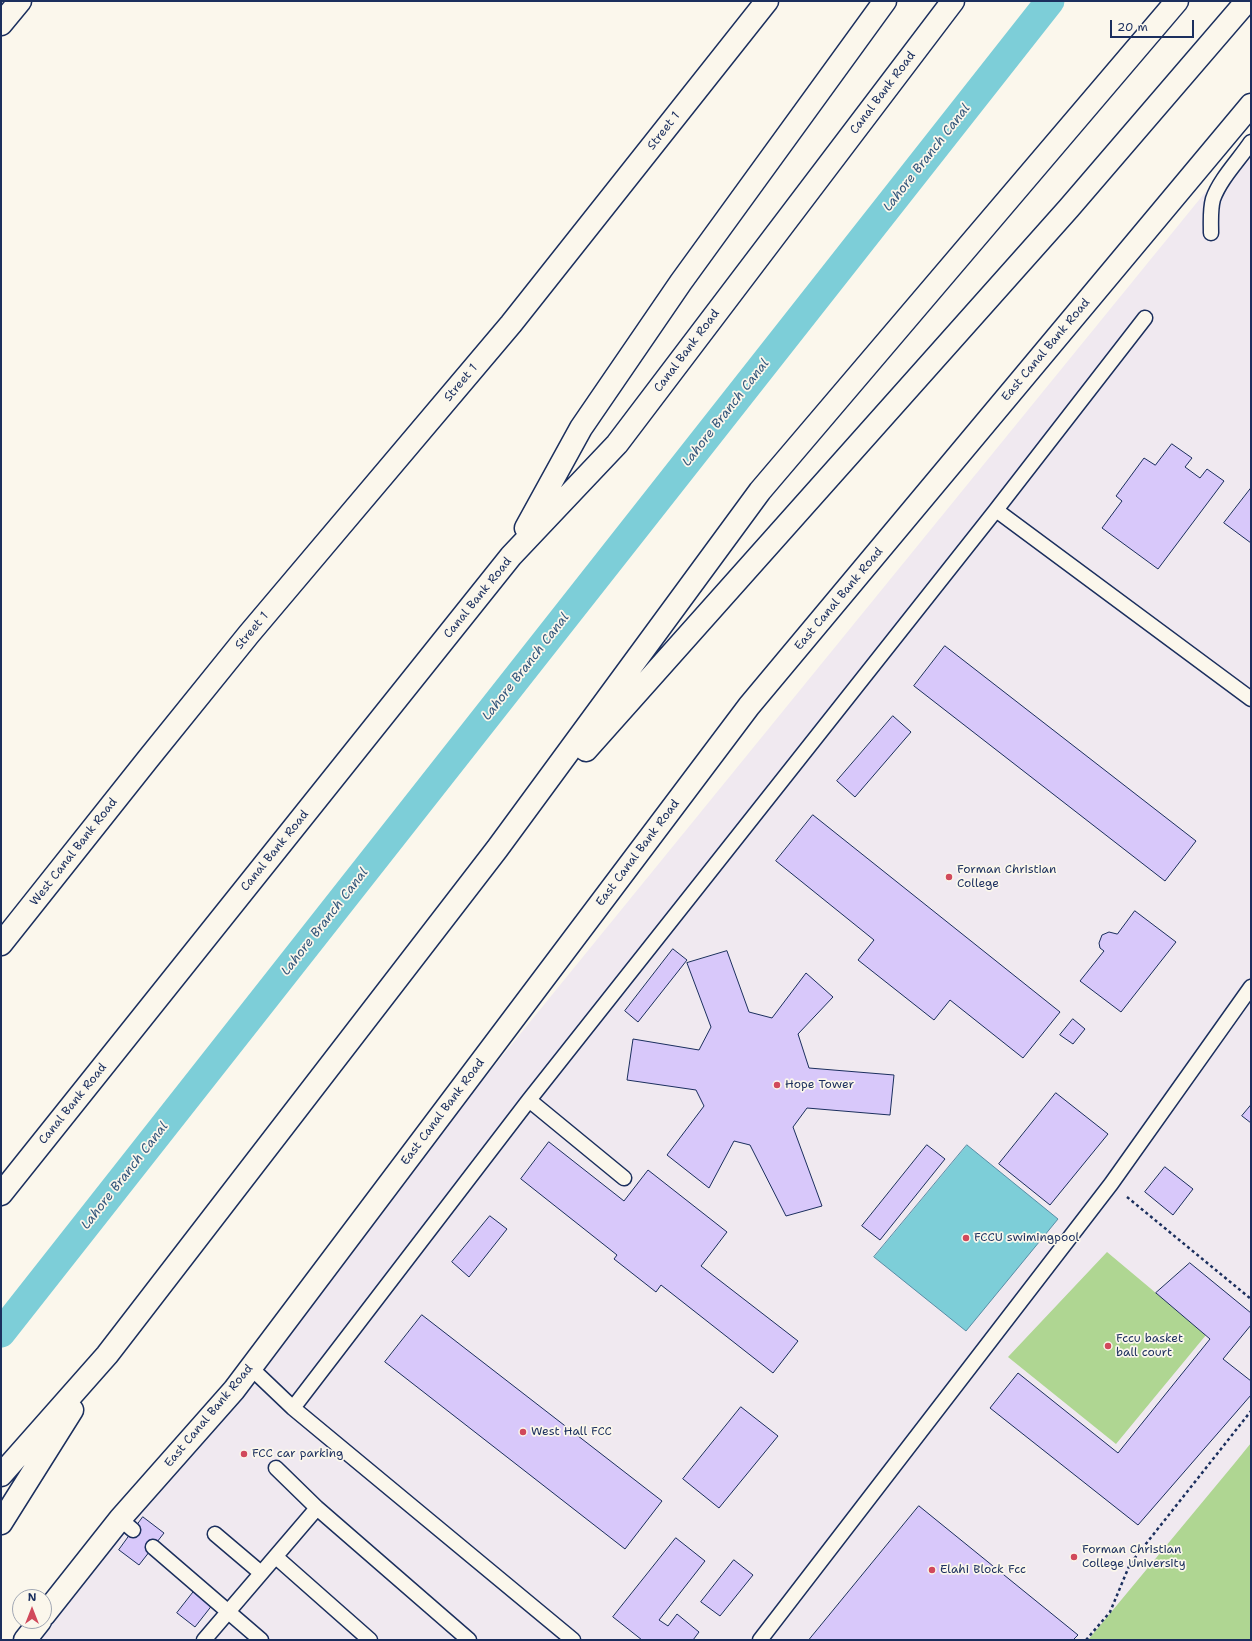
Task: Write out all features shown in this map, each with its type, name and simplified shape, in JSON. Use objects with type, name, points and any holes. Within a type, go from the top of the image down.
[{"type":"main road","points":[[1,24],[20,1]]},
{"type":"main road","name":"Street 1","points":[[148,759],[249,634],[511,324],[767,1]]},
{"type":"main road","points":[[511,556],[582,428],[682,282],[885,1]]},
{"type":"main road","name":"Canal Bank Road","points":[[1,1194],[511,556],[617,444],[953,1]]},
{"type":"main road","points":[[1,1474],[107,1355],[497,849],[760,491],[1177,1]]},
{"type":"main road","points":[[497,849],[1069,208],[1247,1]]},
{"type":"main road","name":"East Canal Bank Road","points":[[52,1606],[127,1525],[234,1390],[749,706],[1251,105]]},
{"type":"main road","name":"West Canal Bank Road","points":[[1,944],[148,759]]},
{"type":"main road","points":[[1,1523],[107,1355]]},
{"type":"main road","points":[[25,1640],[34,1629]]},
{"type":"lane","points":[[1211,233],[1211,210],[1214,198],[1220,186],[1251,142]]},
{"type":"lane","points":[[293,1408],[529,1100],[996,510],[1145,318]]},
{"type":"lane","points":[[996,510],[1251,698]]},
{"type":"lane","points":[[760,1640],[1111,1184],[1251,988]]},
{"type":"lane","points":[[529,1100],[624,1178]]},
{"type":"lane","points":[[250,1367],[293,1408],[573,1640]]},
{"type":"lane","points":[[276,1468],[317,1508],[469,1640]]},
{"type":"lane","points":[[204,1640],[228,1610],[276,1557],[317,1508]]},
{"type":"lane","points":[[215,1534],[261,1573]]},
{"type":"lane","points":[[153,1547],[261,1640]]},
{"type":"lane","points":[[276,1557],[370,1640]]},
{"type":"path","points":[[1111,1184],[1251,1299]]},
{"type":"path","points":[[1086,1640],[1110,1612],[1130,1564],[1251,1411]]},
{"type":"shaded area","name":"Forman Christian College","points":[[1251,136],[1251,1640],[27,1640],[36,1629],[52,1629],[52,1609]]},
{"type":"green space","name":"Fccu basket ball court","points":[[1107,1252],[1206,1335],[1116,1444],[1008,1357]]},
{"type":"green space","points":[[1251,1443],[1251,1640],[1088,1640],[1234,1464]]},
{"type":"water","name":"FCCU swimingpool","points":[[967,1145],[1058,1219],[966,1331],[874,1257]]},
{"type":"building","points":[[1172,444],[1192,458],[1185,467],[1200,478],[1207,469],[1224,481],[1158,569],[1102,528],[1122,501],[1116,496],[1144,458],[1155,465]]},
{"type":"building","points":[[1251,488],[1251,543],[1224,523]]},
{"type":"building","points":[[945,646],[1196,841],[1165,881],[914,686]]},
{"type":"building","points":[[893,716],[911,732],[855,797],[837,781]]},
{"type":"building","points":[[813,815],[1060,1012],[1023,1058],[950,1000],[934,1020],[858,960],[874,940],[776,861]]},
{"type":"building","points":[[1135,911],[1176,942],[1121,1012],[1080,981],[1104,951],[1100,948],[1099,943],[1102,935],[1109,932],[1117,934]]},
{"type":"building","points":[[673,949],[687,960],[638,1022],[625,1011]]},
{"type":"building","name":"Hope Tower","points":[[727,951],[749,1012],[772,1018],[806,973],[833,997],[798,1034],[809,1068],[894,1075],[890,1115],[807,1108],[793,1127],[822,1206],[786,1216],[750,1145],[734,1141],[709,1188],[667,1155],[704,1106],[696,1090],[627,1080],[633,1039],[699,1050],[711,1027],[687,963]]},
{"type":"building","points":[[1073,1019],[1085,1029],[1073,1044],[1060,1035]]},
{"type":"building","points":[[1056,1093],[1108,1134],[1050,1205],[999,1164]]},
{"type":"building","points":[[1251,1105],[1251,1123],[1242,1116]]},
{"type":"building","points":[[549,1142],[624,1201],[648,1170],[727,1232],[701,1266],[798,1341],[773,1373],[661,1285],[656,1292],[614,1259],[617,1255],[521,1179]]},
{"type":"building","points":[[927,1145],[945,1159],[880,1240],[862,1226]]},
{"type":"building","points":[[1165,1167],[1193,1189],[1173,1215],[1145,1192]]},
{"type":"building","points":[[490,1216],[507,1229],[469,1277],[452,1262]]},
{"type":"building","points":[[1190,1263],[1251,1313],[1251,1325],[1223,1359],[1251,1381],[1251,1395],[1138,1525],[990,1408],[1018,1373],[1118,1453],[1210,1339],[1156,1293]]},
{"type":"building","name":"West Hall FCC","points":[[422,1315],[662,1501],[625,1549],[385,1362]]},
{"type":"building","points":[[741,1407],[778,1436],[719,1508],[683,1479]]},
{"type":"building","name":"Elahi Block Fcc","points":[[919,1506],[1078,1635],[1073,1640],[809,1640]]},
{"type":"building","points":[[143,1517],[164,1533],[139,1565],[119,1550]]},
{"type":"building","points":[[676,1538],[705,1561],[659,1620],[668,1626],[677,1614],[699,1632],[693,1640],[642,1640],[613,1617]]},
{"type":"building","points":[[734,1560],[753,1575],[720,1616],[701,1602]]},
{"type":"building","points":[[195,1590],[213,1604],[195,1627],[177,1613]]},
{"type":"waterway","name":"Lahore Branch Canal","points":[[1,1333],[1050,1]]},
{"type":"place","name":"Forman Christian College","points":[[949,877]]},
{"type":"place","name":"Hope Tower","points":[[777,1085]]},
{"type":"place","name":"FCCU swimingpool","points":[[966,1238]]},
{"type":"place","name":"Fccu basket ball court","points":[[1108,1346]]},
{"type":"place","name":"West Hall FCC","points":[[523,1432]]},
{"type":"place","name":"FCC car parking","points":[[244,1454]]},
{"type":"place","name":"Forman Christian College University","points":[[1074,1557]]},
{"type":"place","name":"Elahi Block Fcc","points":[[932,1570]]}]
